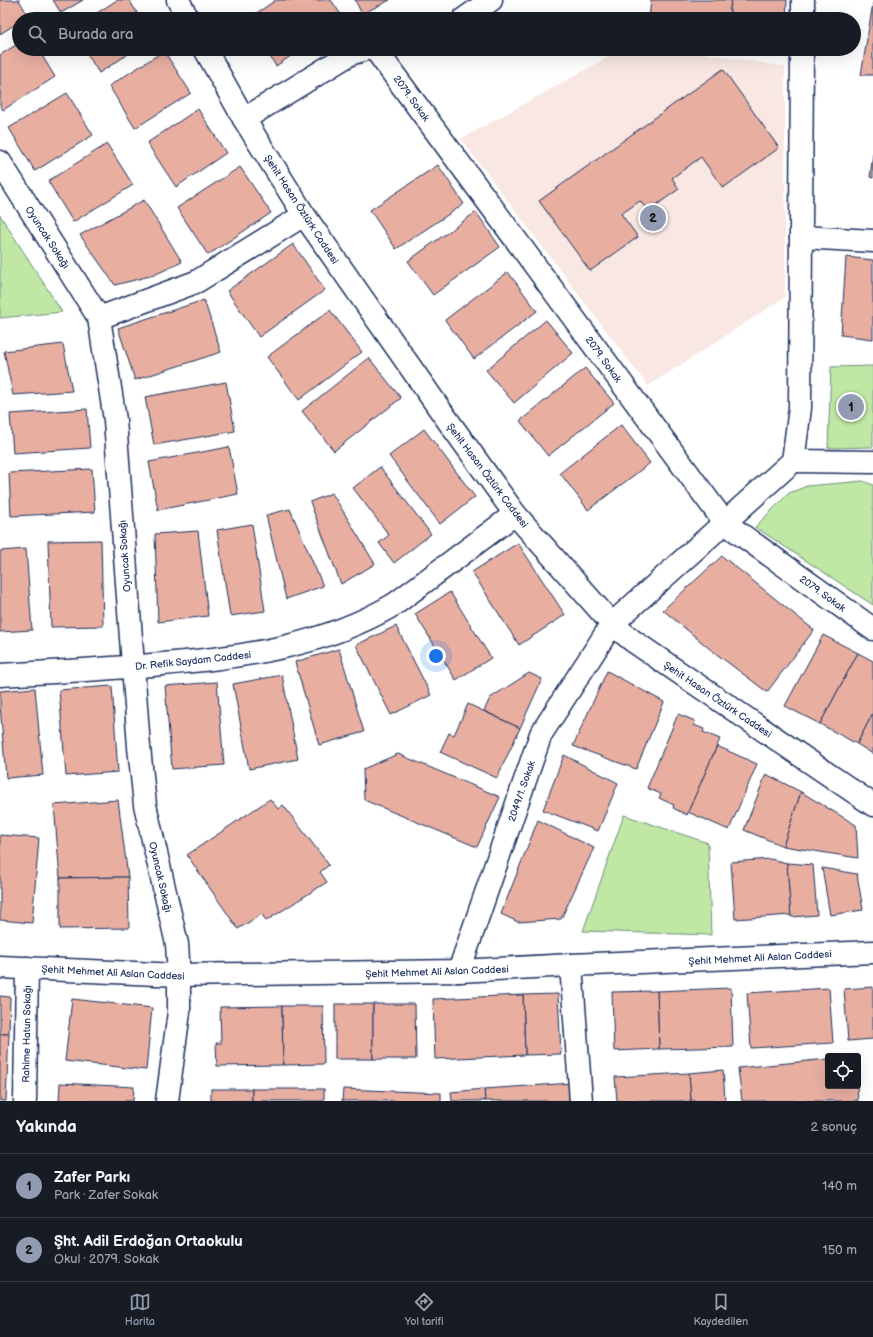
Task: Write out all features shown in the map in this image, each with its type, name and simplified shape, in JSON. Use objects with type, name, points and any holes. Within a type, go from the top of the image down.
[{"type":"street","points":[[178,0],[184,12]]},
{"type":"street","points":[[474,12],[491,0]]},
{"type":"street","points":[[802,12],[803,0]]},
{"type":"street","name":"Şehit Hasan Öztürk Caddesi","points":[[209,56],[244,120],[304,215],[436,404],[516,514],[612,624],[640,645],[873,804]]},
{"type":"street","points":[[244,120],[347,56]]},
{"type":"street","name":"2079. Sokak","points":[[380,56],[725,523],[873,629]]},
{"type":"street","points":[[802,56],[800,408],[793,461],[873,462]]},
{"type":"street","name":"Oyuncak Sokağı","points":[[0,162],[99,318],[115,420],[132,667],[144,805],[177,944],[179,1012],[167,1101]]},
{"type":"street","points":[[99,318],[196,282],[304,215]]},
{"type":"street","points":[[801,237],[873,241]]},
{"type":"street","name":"2049/1. Sokak","points":[[459,972],[541,734],[612,624],[793,461]]},
{"type":"street","name":"Dr. Refik Saydam Caddesi","points":[[0,675],[132,667],[224,658],[256,653],[320,637],[352,626],[396,604],[516,514]]},
{"type":"street","name":"Şehit Mehmet Ali Aslan Caddesi","points":[[0,967],[179,975],[459,972],[571,965],[873,952]]},
{"type":"street","points":[[571,965],[581,1101]]},
{"type":"street","name":"Rahime Hatun Sokağı","points":[[25,1101],[28,968]]},
{"type":"shaded area","points":[[610,56],[721,56],[785,67],[785,297],[648,386],[461,139]]},
{"type":"green space","points":[[0,215],[62,312],[0,318]]},
{"type":"green space","points":[[873,366],[873,447],[828,448],[831,367]]},
{"type":"green space","points":[[863,481],[873,485],[873,605],[755,527],[789,493],[807,486]]},
{"type":"green space","points":[[624,815],[708,843],[711,935],[583,931]]},
{"type":"building","points":[[0,0],[19,0],[26,12],[12,12],[12,26],[0,34]]},
{"type":"building","points":[[53,0],[83,0],[63,12],[60,12]]},
{"type":"building","points":[[117,0],[129,0],[137,12],[99,12]]},
{"type":"building","points":[[276,0],[331,0],[339,12],[258,12]]},
{"type":"building","points":[[355,0],[390,0],[366,12],[361,12]]},
{"type":"building","points":[[651,0],[731,0],[730,12],[650,12]]},
{"type":"building","points":[[731,0],[787,0],[786,12],[730,12]]},
{"type":"building","points":[[873,3],[873,75],[861,75]]},
{"type":"building","points":[[12,47],[12,56],[42,56],[55,77],[3,110],[0,105],[0,55]]},
{"type":"building","points":[[88,56],[125,56],[99,73]]},
{"type":"building","points":[[156,56],[167,56],[191,93],[135,128],[109,86]]},
{"type":"building","points":[[270,56],[291,56],[276,66]]},
{"type":"building","points":[[723,69],[779,148],[723,188],[701,157],[672,178],[679,189],[648,211],[640,201],[621,214],[638,237],[590,271],[539,201]]},
{"type":"building","points":[[67,93],[93,135],[35,171],[9,128]]},
{"type":"building","points":[[198,109],[226,153],[176,187],[147,143]]},
{"type":"building","points":[[107,144],[133,185],[73,222],[48,181]]},
{"type":"building","points":[[873,153],[873,178],[870,177]]},
{"type":"building","points":[[438,165],[464,204],[396,249],[370,210]]},
{"type":"building","points":[[240,167],[271,213],[208,255],[177,208]]},
{"type":"building","points":[[144,200],[182,262],[154,275],[115,285],[80,235]]},
{"type":"building","points":[[476,212],[500,247],[433,295],[408,261]]},
{"type":"building","points":[[293,244],[325,290],[259,337],[227,291]]},
{"type":"building","points":[[846,257],[873,260],[873,339],[841,335]]},
{"type":"building","points":[[508,272],[537,311],[474,359],[445,320]]},
{"type":"building","points":[[204,300],[221,352],[135,380],[118,328]]},
{"type":"building","points":[[330,310],[362,352],[299,400],[267,357]]},
{"type":"building","points":[[546,320],[573,353],[514,403],[486,370]]},
{"type":"building","points":[[63,344],[72,391],[13,395],[4,351]]},
{"type":"building","points":[[369,358],[401,398],[334,451],[302,411]]},
{"type":"building","points":[[585,368],[614,403],[548,456],[520,421]]},
{"type":"building","points":[[226,382],[235,431],[154,445],[145,397]]},
{"type":"building","points":[[87,409],[90,448],[13,453],[10,414]]},
{"type":"building","points":[[621,425],[650,463],[588,510],[560,473]]},
{"type":"building","points":[[424,429],[475,497],[440,524],[389,456]]},
{"type":"building","points":[[229,447],[238,494],[158,510],[149,462]]},
{"type":"building","points":[[380,467],[431,534],[394,563],[379,543],[389,535],[353,488]]},
{"type":"building","points":[[92,469],[95,512],[11,516],[9,473]]},
{"type":"building","points":[[332,493],[375,564],[341,584],[310,502]]},
{"type":"building","points":[[290,509],[323,586],[286,599],[266,515]]},
{"type":"building","points":[[252,524],[265,611],[230,616],[217,530]]},
{"type":"building","points":[[198,531],[208,616],[158,622],[155,534]]},
{"type":"building","points":[[101,540],[103,626],[51,627],[48,541]]},
{"type":"building","points":[[518,543],[565,615],[519,645],[472,572]]},
{"type":"building","points":[[26,549],[32,630],[0,632],[0,551]]},
{"type":"building","points":[[722,556],[814,630],[767,692],[710,649],[663,610]]},
{"type":"building","points":[[450,592],[491,658],[456,680],[415,614]]},
{"type":"building","points":[[396,626],[431,695],[391,715],[356,645]]},
{"type":"building","points":[[823,635],[858,653],[820,724],[785,706]]},
{"type":"building","points":[[339,649],[364,732],[319,745],[295,662]]},
{"type":"building","points":[[858,653],[873,661],[873,713],[857,744],[820,724]]},
{"type":"building","points":[[607,671],[664,702],[636,769],[573,746]]},
{"type":"building","points":[[529,673],[542,679],[520,728],[484,711],[490,698]]},
{"type":"building","points":[[282,675],[298,759],[249,769],[233,684]]},
{"type":"building","points":[[217,682],[224,765],[172,769],[165,686]]},
{"type":"building","points":[[112,686],[118,772],[66,776],[59,690]]},
{"type":"building","points":[[35,688],[43,775],[6,778],[0,691]]},
{"type":"building","points":[[468,704],[520,728],[497,778],[440,752],[449,733],[454,735]]},
{"type":"building","points":[[873,713],[873,754],[857,744]]},
{"type":"building","points":[[678,714],[695,721],[694,725],[704,729],[703,732],[720,739],[687,815],[673,808],[674,805],[659,798],[661,794],[647,788]]},
{"type":"building","points":[[717,746],[757,764],[729,830],[688,812]]},
{"type":"building","points":[[398,754],[500,797],[477,847],[364,800],[363,769]]},
{"type":"building","points":[[564,755],[618,783],[598,831],[543,810]]},
{"type":"building","points":[[766,774],[801,792],[783,846],[744,830]]},
{"type":"building","points":[[801,792],[856,825],[858,858],[783,846]]},
{"type":"building","points":[[270,799],[278,809],[283,805],[329,865],[320,872],[327,882],[266,921],[262,914],[238,929],[187,855]]},
{"type":"building","points":[[118,800],[128,877],[60,878],[54,805]]},
{"type":"building","points":[[538,820],[594,848],[561,919],[518,922],[501,914]]},
{"type":"building","points":[[0,835],[39,838],[32,923],[0,920]]},
{"type":"building","points":[[770,859],[787,863],[791,915],[735,919],[731,862]]},
{"type":"building","points":[[787,863],[813,865],[817,915],[791,917]]},
{"type":"building","points":[[822,868],[857,874],[863,910],[830,915]]},
{"type":"building","points":[[128,877],[129,928],[60,929],[60,878]]},
{"type":"building","points":[[873,987],[873,1039],[848,1041],[844,989]]},
{"type":"building","points":[[731,988],[733,1047],[659,1049],[657,991]]},
{"type":"building","points":[[829,988],[833,1043],[751,1048],[747,993]]},
{"type":"building","points":[[657,991],[659,1049],[614,1051],[612,992]]},
{"type":"building","points":[[558,994],[561,1054],[525,1055],[523,995]]},
{"type":"building","points":[[523,995],[525,1055],[435,1059],[433,999]]},
{"type":"building","points":[[0,996],[10,997],[9,1034],[0,1034]]},
{"type":"building","points":[[72,999],[152,1008],[146,1070],[65,1061]]},
{"type":"building","points":[[335,1004],[373,1004],[373,1059],[335,1059]]},
{"type":"building","points":[[373,1004],[415,1004],[416,1059],[373,1059]]},
{"type":"building","points":[[282,1006],[283,1065],[217,1066],[216,1043],[221,1043],[220,1007]]},
{"type":"building","points":[[282,1006],[323,1006],[324,1064],[283,1065]]},
{"type":"building","points":[[0,1034],[9,1034],[6,1101],[0,1101]]},
{"type":"building","points":[[825,1059],[825,1089],[857,1089],[858,1101],[742,1101],[738,1068]]},
{"type":"building","points":[[723,1070],[725,1101],[691,1101],[689,1073]]},
{"type":"building","points":[[689,1073],[691,1101],[617,1101],[615,1077]]},
{"type":"building","points":[[60,1083],[134,1087],[133,1101],[59,1101]]},
{"type":"building","points":[[573,1083],[574,1101],[485,1101],[484,1089]]},
{"type":"building","points":[[211,1089],[252,1089],[252,1101],[211,1101]]},
{"type":"building","points":[[252,1089],[324,1089],[324,1101],[252,1101]]},
{"type":"building","points":[[343,1089],[441,1093],[441,1101],[342,1101]]},
{"type":"building","points":[[484,1089],[485,1101],[452,1101],[451,1092]]},
{"type":"place","name":"Şht. Adil Erdoğan Ortaokulu","points":[[653,218]]},
{"type":"place","name":"Zafer Parkı","points":[[851,407]]}]
